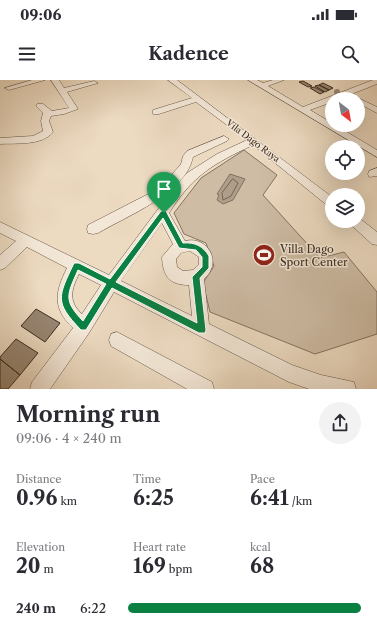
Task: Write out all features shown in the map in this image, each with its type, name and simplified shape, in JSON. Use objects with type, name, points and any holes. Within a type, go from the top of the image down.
[{"type":"street","points":[[9,88],[41,80]]},
{"type":"street","points":[[47,114],[61,113],[74,109],[55,80]]},
{"type":"street","name":"Vila Dago Raya","points":[[172,80],[254,141],[325,197]]},
{"type":"street","points":[[252,80],[377,154]]},
{"type":"street","points":[[262,86],[280,80]]},
{"type":"street","points":[[350,92],[377,81]]},
{"type":"street","points":[[62,91],[94,83]]},
{"type":"street","points":[[156,112],[198,99]]},
{"type":"street","points":[[303,110],[325,102]]},
{"type":"street","points":[[365,104],[377,110]]},
{"type":"street","points":[[40,106],[47,114]]},
{"type":"street","points":[[0,141],[39,138],[46,136],[48,132],[45,122],[47,114]]},
{"type":"street","points":[[39,389],[83,328],[111,283],[164,213],[169,193],[186,166],[190,153],[224,139]]},
{"type":"street","points":[[92,229],[169,193],[200,169],[221,156],[254,141]]},
{"type":"street","points":[[164,213],[181,246]]},
{"type":"street","points":[[0,227],[289,373],[320,384],[347,389]]},
{"type":"street","points":[[362,228],[377,240]]},
{"type":"street","points":[[0,264],[25,240]]},
{"type":"street","points":[[190,245],[198,248],[206,256],[206,268],[196,277],[181,278],[170,270],[169,258],[173,250],[181,246],[190,245]]},
{"type":"street","points":[[76,266],[65,290],[65,302],[68,311],[83,328]]},
{"type":"street","points":[[196,277],[202,330]]},
{"type":"street","points":[[117,340],[205,389]]},
{"type":"shaded area","name":"Villa Dago Sport Center","points":[[244,150],[277,175],[263,195],[320,258],[344,252],[377,292],[377,334],[315,354],[210,312],[203,283],[214,266],[206,243],[184,234],[174,213],[201,178]]},
{"type":"water","points":[[230,174],[245,179],[233,200],[223,204],[217,200],[219,195],[217,194]]},
{"type":"building","points":[[303,81],[312,86],[308,87],[299,82]]},
{"type":"building","points":[[323,83],[333,88],[329,90],[319,85]]},
{"type":"building","points":[[319,85],[329,90],[325,92],[315,86]]},
{"type":"building","points":[[314,87],[324,92],[320,94],[310,88]]},
{"type":"building","points":[[36,309],[60,323],[45,342],[21,326]]},
{"type":"building","points":[[16,339],[38,353],[20,375],[0,359],[0,357]]},
{"type":"building","points":[[0,359],[20,375],[8,389],[0,389]]},
{"type":"place","name":"Villa Dago Sport Center","points":[[264,255]]},
{"type":"route","points":[[164,213],[111,283],[76,266],[65,290],[65,302],[68,311],[83,328],[111,283],[202,330],[196,277],[206,268],[206,256],[202,250],[194,246],[181,246],[164,213]]}]
